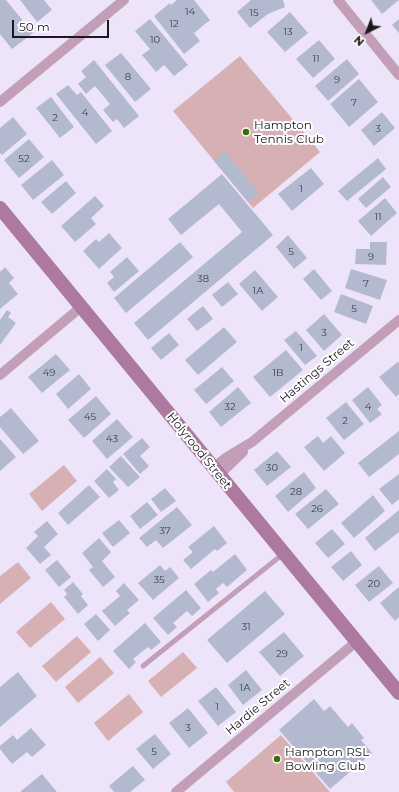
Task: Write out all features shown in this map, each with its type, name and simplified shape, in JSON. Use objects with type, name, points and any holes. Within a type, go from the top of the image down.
[{"type":"street","points":[[0,102],[124,0]]},
{"type":"street","points":[[338,0],[399,75]]},
{"type":"street","name":"Holyrood Street","points":[[0,208],[399,693]]},
{"type":"street","points":[[0,374],[81,307]]},
{"type":"street","name":"Hastings Street","points":[[216,471],[227,457],[252,442],[399,320]]},
{"type":"street","name":"Hardie Street","points":[[176,792],[356,642]]},
{"type":"lane","points":[[143,666],[284,553]]},
{"type":"shaded area","name":"Hampton Tennis Club","points":[[240,56],[320,152],[253,208],[173,111]]},
{"type":"shaded area","points":[[64,465],[77,481],[42,511],[29,494]]},
{"type":"shaded area","points":[[18,562],[31,578],[0,604],[0,576]]},
{"type":"shaded area","points":[[51,602],[65,619],[30,648],[16,632]]},
{"type":"shaded area","points":[[77,636],[91,652],[56,682],[42,666]]},
{"type":"shaded area","points":[[183,652],[197,668],[161,697],[148,681]]},
{"type":"shaded area","points":[[100,657],[114,673],[78,703],[65,687]]},
{"type":"shaded area","points":[[129,694],[143,712],[108,741],[94,723]]},
{"type":"shaded area","name":"Hampton RSL Bowling Club","points":[[281,735],[330,792],[234,792],[226,782]]},
{"type":"building","points":[[0,0],[6,0],[33,33],[12,49],[0,34]]},
{"type":"building","points":[[20,0],[44,0],[52,10],[37,22]]},
{"type":"building","points":[[177,0],[194,0],[210,20],[194,33],[200,41],[184,54],[154,16],[170,3],[171,5]]},
{"type":"building","points":[[251,0],[283,0],[285,7],[268,14],[250,28],[237,12]]},
{"type":"building","points":[[371,0],[399,0],[382,14]]},
{"type":"building","points":[[290,12],[308,33],[285,52],[267,32]]},
{"type":"building","points":[[150,19],[188,65],[174,76],[164,65],[156,72],[142,55],[150,49],[135,31]]},
{"type":"building","points":[[399,19],[399,33],[392,25]]},
{"type":"building","points":[[319,40],[335,59],[313,78],[296,59]]},
{"type":"building","points":[[121,53],[151,89],[135,102],[105,65]]},
{"type":"building","points":[[347,59],[359,74],[328,101],[315,86]]},
{"type":"building","points":[[94,60],[139,116],[124,128],[117,119],[113,122],[103,110],[110,104],[95,86],[86,94],[78,84],[86,77],[81,71]]},
{"type":"building","points":[[359,79],[378,102],[349,127],[330,104]]},
{"type":"building","points":[[68,85],[77,95],[81,92],[112,131],[96,144],[56,94]]},
{"type":"building","points":[[51,97],[74,127],[60,138],[36,108]]},
{"type":"building","points":[[382,112],[395,128],[374,146],[361,130]]},
{"type":"building","points":[[13,117],[27,134],[2,155],[0,153],[0,128]]},
{"type":"building","points":[[29,139],[44,157],[19,178],[4,160]]},
{"type":"building","points":[[225,152],[259,193],[248,202],[214,161]]},
{"type":"building","points":[[378,158],[386,169],[347,201],[338,191]]},
{"type":"building","points":[[52,160],[64,175],[33,200],[21,185]]},
{"type":"building","points":[[311,168],[324,184],[292,211],[278,194]]},
{"type":"building","points":[[222,174],[273,235],[148,340],[134,323],[242,232],[219,204],[181,235],[168,219]]},
{"type":"building","points":[[383,177],[391,187],[366,208],[358,199]]},
{"type":"building","points":[[66,181],[76,193],[52,214],[41,202]]},
{"type":"building","points":[[95,196],[104,206],[91,218],[96,224],[75,242],[61,226]]},
{"type":"building","points":[[385,198],[397,213],[371,236],[358,221]]},
{"type":"building","points":[[109,233],[122,248],[99,269],[83,251],[96,239],[99,242]]},
{"type":"building","points":[[288,235],[307,258],[294,269],[276,247]]},
{"type":"building","points":[[180,242],[193,257],[126,313],[114,298]]},
{"type":"building","points":[[370,242],[387,242],[386,265],[355,264],[356,249],[370,249]]},
{"type":"building","points":[[127,257],[139,271],[114,292],[107,283],[114,277],[110,272]]},
{"type":"building","points":[[5,267],[14,278],[9,283],[18,294],[0,309],[0,272]]},
{"type":"building","points":[[314,269],[332,291],[321,300],[303,279]]},
{"type":"building","points":[[351,269],[387,280],[380,300],[345,288]]},
{"type":"building","points":[[255,270],[278,297],[262,311],[239,284]]},
{"type":"building","points":[[228,282],[238,294],[222,307],[212,295]]},
{"type":"building","points":[[341,294],[373,306],[366,324],[334,312]]},
{"type":"building","points":[[203,306],[213,319],[197,331],[187,319]]},
{"type":"building","points":[[7,310],[11,313],[8,317],[16,323],[0,345],[0,320]]},
{"type":"building","points":[[324,314],[342,335],[324,351],[306,330]]},
{"type":"building","points":[[224,327],[237,342],[198,375],[185,360]]},
{"type":"building","points":[[296,331],[317,356],[305,365],[284,340]]},
{"type":"building","points":[[169,333],[179,345],[161,360],[151,348]]},
{"type":"building","points":[[286,350],[303,370],[270,397],[253,377]]},
{"type":"building","points":[[56,354],[70,370],[42,393],[28,377]]},
{"type":"building","points":[[398,362],[399,394],[396,397],[379,377]]},
{"type":"building","points":[[222,367],[234,381],[206,404],[194,390]]},
{"type":"building","points":[[79,374],[91,389],[68,409],[56,394]]},
{"type":"building","points":[[238,387],[251,403],[221,427],[209,412]]},
{"type":"building","points":[[368,387],[382,405],[377,409],[382,414],[370,423],[352,400]]},
{"type":"building","points":[[96,396],[111,414],[84,438],[68,420]]},
{"type":"building","points":[[346,402],[364,424],[344,440],[326,418]]},
{"type":"building","points":[[11,408],[39,441],[23,454],[0,427],[0,417]]},
{"type":"building","points":[[117,419],[133,437],[107,459],[92,441]]},
{"type":"building","points":[[399,431],[399,454],[369,477],[358,463]]},
{"type":"building","points":[[318,436],[323,443],[331,436],[345,453],[324,471],[304,447]]},
{"type":"building","points":[[142,438],[150,447],[140,456],[149,466],[140,474],[123,454]]},
{"type":"building","points":[[0,439],[16,457],[0,471]]},
{"type":"building","points":[[277,451],[291,467],[267,486],[254,470]]},
{"type":"building","points":[[121,456],[140,477],[128,487],[109,467]]},
{"type":"building","points":[[107,469],[116,479],[113,482],[119,490],[109,498],[94,481]]},
{"type":"building","points":[[304,472],[316,488],[288,512],[275,496]]},
{"type":"building","points":[[399,474],[399,499],[392,505],[379,489]]},
{"type":"building","points":[[89,485],[100,497],[68,525],[58,513]]},
{"type":"building","points":[[165,488],[176,501],[161,512],[151,499]]},
{"type":"building","points":[[326,489],[339,504],[308,529],[295,514]]},
{"type":"building","points":[[373,495],[385,511],[354,538],[341,523]]},
{"type":"building","points":[[147,502],[158,515],[140,529],[130,516]]},
{"type":"building","points":[[177,507],[192,525],[163,548],[156,540],[147,547],[139,538]]},
{"type":"building","points":[[399,510],[399,532],[375,551],[365,538]]},
{"type":"building","points":[[119,520],[130,533],[113,547],[102,533]]},
{"type":"building","points":[[47,521],[58,534],[44,547],[51,555],[40,564],[26,548],[38,536],[34,532]]},
{"type":"building","points":[[214,526],[227,543],[217,551],[215,549],[191,569],[183,560],[193,552],[188,547]]},
{"type":"building","points":[[332,529],[345,544],[328,558],[315,543]]},
{"type":"building","points":[[99,538],[111,552],[102,561],[115,577],[103,587],[89,570],[93,567],[82,553]]},
{"type":"building","points":[[351,551],[362,565],[343,581],[331,567]]},
{"type":"building","points":[[235,554],[247,570],[227,587],[223,583],[216,589],[219,593],[208,602],[194,584],[211,570],[213,572]]},
{"type":"building","points":[[57,560],[71,577],[59,587],[45,570]]},
{"type":"building","points":[[160,565],[165,571],[170,567],[179,578],[153,600],[138,583]]},
{"type":"building","points":[[379,566],[393,583],[369,602],[355,585]]},
{"type":"building","points":[[73,582],[83,594],[81,596],[88,605],[78,614],[64,597],[67,594],[64,590]]},
{"type":"building","points":[[124,583],[139,600],[127,610],[130,613],[115,626],[102,611],[120,596],[116,591]]},
{"type":"building","points":[[399,587],[399,617],[395,621],[380,603]]},
{"type":"building","points":[[186,590],[201,608],[192,616],[187,611],[173,623],[177,627],[168,635],[153,618]]},
{"type":"building","points":[[265,591],[285,614],[227,663],[207,640]]},
{"type":"building","points":[[96,614],[110,630],[98,641],[84,624]]},
{"type":"building","points":[[145,623],[161,642],[151,650],[148,647],[133,659],[136,662],[129,669],[113,651]]},
{"type":"building","points":[[284,632],[304,656],[280,676],[259,652]]},
{"type":"building","points":[[246,670],[262,690],[243,705],[228,685]]},
{"type":"building","points":[[18,672],[37,696],[0,727],[0,687]]},
{"type":"building","points":[[216,687],[236,712],[218,726],[198,701]]},
{"type":"building","points":[[314,699],[324,711],[330,706],[348,727],[352,723],[364,738],[361,740],[372,753],[330,789],[279,730]]},
{"type":"building","points":[[188,708],[208,733],[189,748],[169,723]]},
{"type":"building","points":[[31,728],[46,745],[32,757],[27,752],[12,764],[0,749],[0,746],[13,735],[17,740]]},
{"type":"building","points":[[155,734],[171,754],[153,769],[136,749]]},
{"type":"building","points":[[133,766],[145,780],[130,792],[114,792],[109,786]]},
{"type":"building","points":[[42,774],[57,792],[21,792],[21,791]]},
{"type":"place","name":"Hampton Tennis Club","points":[[246,132]]},
{"type":"place","name":"Hampton RSL Bowling Club","points":[[277,759]]}]
